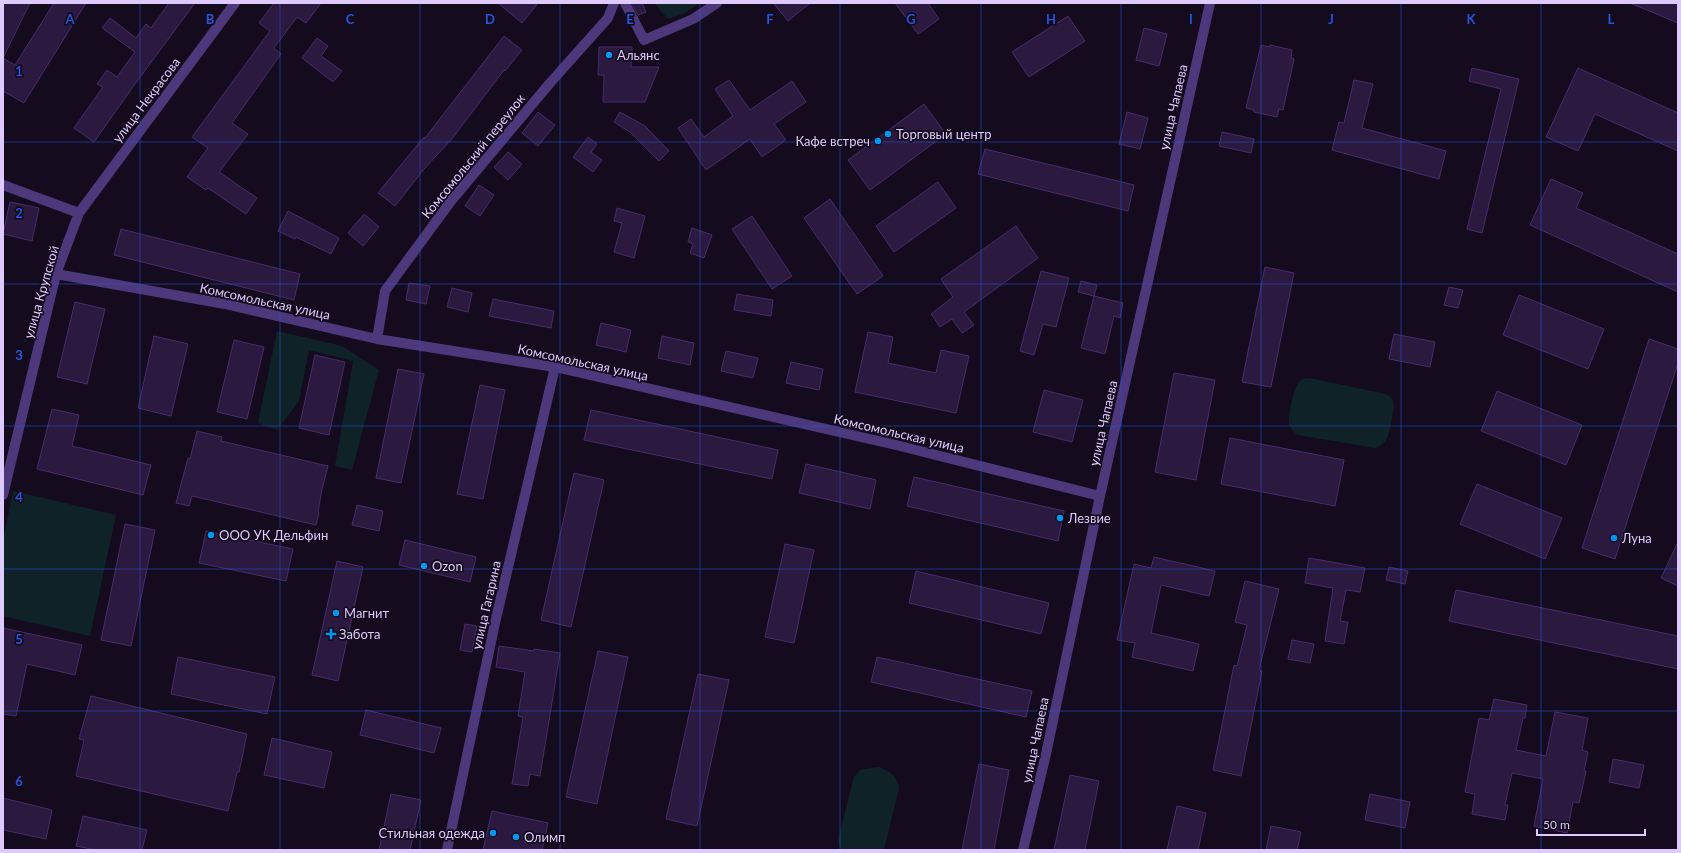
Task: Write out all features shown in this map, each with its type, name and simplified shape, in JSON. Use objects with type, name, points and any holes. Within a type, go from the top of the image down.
[{"type":"street","name":"улица Некрасова","points":[[79,213],[235,3]]},
{"type":"street","name":"Комсомольский переулок","points":[[376,338],[385,291],[451,201],[550,83],[608,18],[614,3]]},
{"type":"street","points":[[626,3],[644,40],[693,19],[717,3]]},
{"type":"street","name":"улица Чапаева","points":[[1023,850],[1046,754],[1100,496],[1210,3]]},
{"type":"street","points":[[3,185],[79,213]]},
{"type":"street","name":"улица Крупской","points":[[3,495],[56,274],[79,213]]},
{"type":"street","name":"Комсомольская улица","points":[[56,274],[225,304],[376,338],[555,367],[896,445],[1100,496]]},
{"type":"street","name":"улица Гагарина","points":[[448,850],[495,623],[555,367]]},
{"type":"shaded area","points":[[654,3],[700,3],[685,13],[668,19]]},
{"type":"shaded area","points":[[277,331],[342,346],[379,370],[352,470],[335,466],[353,361],[309,350],[299,401],[277,430],[258,423]]},
{"type":"shaded area","points":[[1309,378],[1386,394],[1390,397],[1393,401],[1394,407],[1389,432],[1384,442],[1380,446],[1374,448],[1299,435],[1294,432],[1289,424],[1290,408],[1298,384],[1301,380]]},
{"type":"shaded area","points":[[13,491],[116,515],[90,636],[3,616],[3,540]]},
{"type":"shaded area","points":[[878,767],[886,770],[895,777],[899,789],[884,850],[840,850],[838,839],[854,777],[860,770]]},
{"type":"building","points":[[3,3],[30,3],[3,58]]},
{"type":"building","points":[[54,3],[86,3],[24,103],[3,91],[3,58],[15,65]]},
{"type":"building","points":[[169,3],[195,3],[94,142],[74,128],[103,87],[97,84],[107,70],[117,77],[135,52],[102,28],[110,18],[136,38],[146,24],[151,28]]},
{"type":"building","points":[[274,3],[321,3],[306,23],[297,17],[274,48],[281,54],[232,123],[248,134],[219,172],[257,198],[246,214],[208,188],[206,190],[187,177],[208,148],[192,137],[270,31],[259,23]]},
{"type":"building","points":[[498,3],[538,3],[522,23]]},
{"type":"building","points":[[632,3],[642,3],[646,12],[638,15]]},
{"type":"building","points":[[773,3],[810,3],[788,21]]},
{"type":"building","points":[[895,3],[928,3],[939,19],[918,34]]},
{"type":"building","points":[[1630,3],[1678,3],[1678,23]]},
{"type":"building","points":[[1068,16],[1085,41],[1029,77],[1012,52]]},
{"type":"building","points":[[1144,28],[1167,34],[1159,66],[1136,60]]},
{"type":"building","points":[[504,36],[522,50],[505,71],[504,70],[451,140],[424,169],[395,206],[378,193],[424,137],[425,138]]},
{"type":"building","points":[[317,38],[328,46],[321,56],[342,71],[333,82],[302,58]]},
{"type":"building","points":[[1261,45],[1270,47],[1270,45],[1292,50],[1291,58],[1294,59],[1283,110],[1279,109],[1277,117],[1254,112],[1254,110],[1246,108]]},
{"type":"building","points":[[599,47],[632,47],[631,67],[659,67],[645,102],[603,102],[604,75],[598,75]]},
{"type":"building","points":[[1472,68],[1519,79],[1482,233],[1467,229],[1501,89],[1469,81]]},
{"type":"building","points":[[1578,68],[1678,113],[1678,151],[1595,114],[1578,151],[1546,137]]},
{"type":"building","points":[[729,80],[750,110],[792,81],[806,102],[774,124],[786,140],[762,157],[750,139],[706,170],[678,128],[691,119],[704,137],[733,116],[715,89]]},
{"type":"building","points":[[1354,80],[1373,84],[1362,128],[1446,151],[1439,179],[1332,150],[1339,122],[1344,123]]},
{"type":"building","points":[[924,104],[946,134],[870,190],[848,160]]},
{"type":"building","points":[[538,112],[555,125],[538,146],[522,133]]},
{"type":"building","points":[[620,112],[645,126],[669,151],[659,161],[630,132],[614,122]]},
{"type":"building","points":[[1127,112],[1148,118],[1140,149],[1119,144]]},
{"type":"building","points":[[1222,132],[1254,139],[1251,153],[1219,146]]},
{"type":"building","points":[[588,137],[597,144],[591,152],[602,160],[593,172],[573,157]]},
{"type":"building","points":[[985,149],[1134,185],[1128,211],[978,174]]},
{"type":"building","points":[[508,152],[522,164],[508,180],[494,167]]},
{"type":"building","points":[[1551,179],[1583,193],[1576,208],[1678,254],[1678,292],[1530,225]]},
{"type":"building","points":[[938,182],[956,208],[894,252],[876,226]]},
{"type":"building","points":[[479,185],[494,195],[480,216],[465,206]]},
{"type":"building","points":[[830,199],[883,276],[857,294],[804,218]]},
{"type":"building","points":[[10,202],[39,208],[32,241],[3,234]]},
{"type":"building","points":[[617,208],[645,216],[634,258],[614,252],[622,223],[614,221]]},
{"type":"building","points":[[288,211],[339,238],[331,254],[296,237],[295,239],[278,231]]},
{"type":"building","points":[[364,214],[379,227],[363,246],[348,233]]},
{"type":"building","points":[[752,216],[792,276],[772,289],[732,229]]},
{"type":"building","points":[[1016,226],[1038,258],[964,312],[974,325],[962,333],[952,319],[940,327],[931,314],[953,297],[941,279]]},
{"type":"building","points":[[692,228],[712,235],[704,258],[690,253],[693,244],[688,242]]},
{"type":"building","points":[[121,229],[300,274],[294,300],[114,255]]},
{"type":"building","points":[[1265,267],[1294,273],[1271,387],[1242,382]]},
{"type":"building","points":[[1041,271],[1069,278],[1056,327],[1043,324],[1034,355],[1020,351]]},
{"type":"building","points":[[1081,281],[1097,285],[1094,296],[1078,292]]},
{"type":"building","points":[[409,283],[430,286],[426,304],[406,300]]},
{"type":"building","points":[[1449,287],[1463,290],[1458,308],[1444,305]]},
{"type":"building","points":[[452,288],[472,293],[468,312],[447,307]]},
{"type":"building","points":[[737,294],[773,300],[771,316],[734,310]]},
{"type":"building","points":[[1519,295],[1604,329],[1588,369],[1503,335]]},
{"type":"building","points":[[1094,296],[1123,303],[1120,318],[1114,316],[1105,354],[1081,348]]},
{"type":"building","points":[[493,299],[554,311],[551,328],[489,316]]},
{"type":"building","points":[[75,302],[105,309],[87,384],[57,377]]},
{"type":"building","points":[[601,323],[631,330],[626,352],[596,345]]},
{"type":"building","points":[[868,332],[893,337],[888,363],[936,373],[941,350],[969,356],[956,413],[855,392]]},
{"type":"building","points":[[1394,334],[1435,342],[1430,367],[1389,359]]},
{"type":"building","points":[[154,336],[188,344],[171,416],[138,408]]},
{"type":"building","points":[[662,336],[694,343],[690,365],[658,358]]},
{"type":"building","points":[[1649,339],[1678,349],[1678,363],[1615,559],[1582,548]]},
{"type":"building","points":[[234,340],[264,347],[247,419],[217,412]]},
{"type":"building","points":[[726,351],[758,358],[753,378],[721,371]]},
{"type":"building","points":[[315,355],[345,362],[329,435],[299,428]]},
{"type":"building","points":[[791,362],[823,369],[819,390],[786,383]]},
{"type":"building","points":[[398,369],[424,374],[401,483],[376,478]]},
{"type":"building","points":[[1174,373],[1215,380],[1196,480],[1155,472]]},
{"type":"building","points":[[480,385],[505,390],[483,499],[457,494]]},
{"type":"building","points":[[1044,390],[1083,400],[1072,442],[1033,432]]},
{"type":"building","points":[[1497,391],[1582,425],[1566,465],[1481,431]]},
{"type":"building","points":[[52,409],[79,415],[72,446],[151,465],[143,495],[37,469]]},
{"type":"building","points":[[591,410],[778,450],[772,479],[584,440]]},
{"type":"building","points":[[197,431],[222,437],[221,441],[328,466],[322,489],[316,525],[192,496],[189,506],[176,503]]},
{"type":"building","points":[[1230,438],[1344,460],[1335,506],[1221,484]]},
{"type":"building","points":[[806,464],[876,480],[870,509],[799,493]]},
{"type":"building","points":[[574,473],[604,480],[571,627],[541,620]]},
{"type":"building","points":[[914,477],[1064,511],[1058,541],[907,506]]},
{"type":"building","points":[[1477,484],[1562,518],[1545,559],[1460,524]]},
{"type":"building","points":[[357,505],[383,511],[379,531],[352,525]]},
{"type":"building","points":[[125,524],[155,530],[131,646],[101,640]]},
{"type":"building","points":[[206,531],[293,549],[286,581],[199,563]]},
{"type":"building","points":[[405,540],[476,557],[470,582],[399,565]]},
{"type":"building","points":[[1678,542],[1678,586],[1661,578]]},
{"type":"building","points":[[785,544],[814,550],[794,643],[765,637]]},
{"type":"building","points":[[1154,557],[1215,571],[1209,596],[1161,585],[1151,633],[1199,644],[1193,671],[1132,657],[1135,643],[1117,640],[1134,564],[1151,568]]},
{"type":"building","points":[[1309,558],[1365,568],[1360,592],[1346,590],[1340,621],[1348,622],[1344,644],[1325,641],[1333,588],[1305,583]]},
{"type":"building","points":[[337,561],[363,567],[338,681],[312,675]]},
{"type":"building","points":[[1389,567],[1408,571],[1405,584],[1386,580]]},
{"type":"building","points":[[916,571],[1049,603],[1041,634],[909,603]]},
{"type":"building","points":[[1245,581],[1279,589],[1259,670],[1262,671],[1241,776],[1213,770],[1234,665],[1237,666],[1247,625],[1235,622]]},
{"type":"building","points":[[1456,590],[1678,636],[1678,669],[1449,621]]},
{"type":"building","points":[[465,624],[477,626],[472,652],[460,650]]},
{"type":"building","points":[[3,628],[82,645],[75,675],[27,664],[16,716],[3,714]]},
{"type":"building","points":[[1292,640],[1314,644],[1310,663],[1288,659]]},
{"type":"building","points":[[499,646],[560,653],[540,776],[530,774],[528,786],[512,784],[523,717],[518,716],[525,672],[496,667]]},
{"type":"building","points":[[598,651],[628,657],[597,804],[566,797]]},
{"type":"building","points":[[178,657],[275,677],[267,714],[171,694]]},
{"type":"building","points":[[877,657],[1032,691],[1026,717],[871,682]]},
{"type":"building","points":[[698,674],[729,680],[697,826],[666,819]]},
{"type":"building","points":[[91,696],[247,734],[239,772],[237,772],[228,811],[76,776],[84,740],[79,739]]},
{"type":"building","points":[[1494,699],[1527,705],[1516,750],[1546,756],[1555,712],[1588,718],[1582,750],[1588,752],[1584,771],[1586,771],[1579,803],[1573,802],[1567,833],[1534,826],[1543,779],[1512,773],[1505,805],[1508,805],[1505,820],[1472,814],[1475,794],[1465,792],[1479,718],[1489,720]]},
{"type":"building","points":[[366,710],[441,728],[434,753],[360,735]]},
{"type":"building","points":[[272,738],[332,752],[324,788],[264,775]]},
{"type":"building","points":[[1613,759],[1644,765],[1639,788],[1609,782]]},
{"type":"building","points":[[979,764],[1009,770],[994,850],[962,850]]},
{"type":"building","points":[[1070,775],[1099,781],[1085,850],[1054,850]]},
{"type":"building","points":[[391,794],[421,800],[410,850],[379,850]]},
{"type":"building","points":[[1370,794],[1410,802],[1405,828],[1365,820]]},
{"type":"building","points":[[3,798],[52,810],[46,839],[3,830]]},
{"type":"building","points":[[1177,806],[1206,813],[1198,850],[1167,850]]},
{"type":"building","name":"Олимп","points":[[492,811],[548,823],[542,850],[483,850]]},
{"type":"building","points":[[83,816],[147,830],[142,850],[96,850],[76,846]]},
{"type":"building","points":[[1271,826],[1301,832],[1297,850],[1266,850]]},
{"type":"place","name":"Альянс","points":[[609,55]]},
{"type":"place","name":"Торговый центр","points":[[888,134]]},
{"type":"place","name":"Кафе встреч","points":[[878,141]]},
{"type":"place","name":"Лезвие","points":[[1060,518]]},
{"type":"place","name":"ООО УК Дельфин","points":[[211,535]]},
{"type":"place","name":"Луна","points":[[1614,538]]},
{"type":"place","name":"Ozon","points":[[424,566]]},
{"type":"place","name":"Магнит","points":[[336,613]]},
{"type":"place","name":"Забота","points":[[331,634]]},
{"type":"place","name":"Стильная одежда","points":[[493,833]]},
{"type":"place","name":"Олимп","points":[[516,837]]}]
